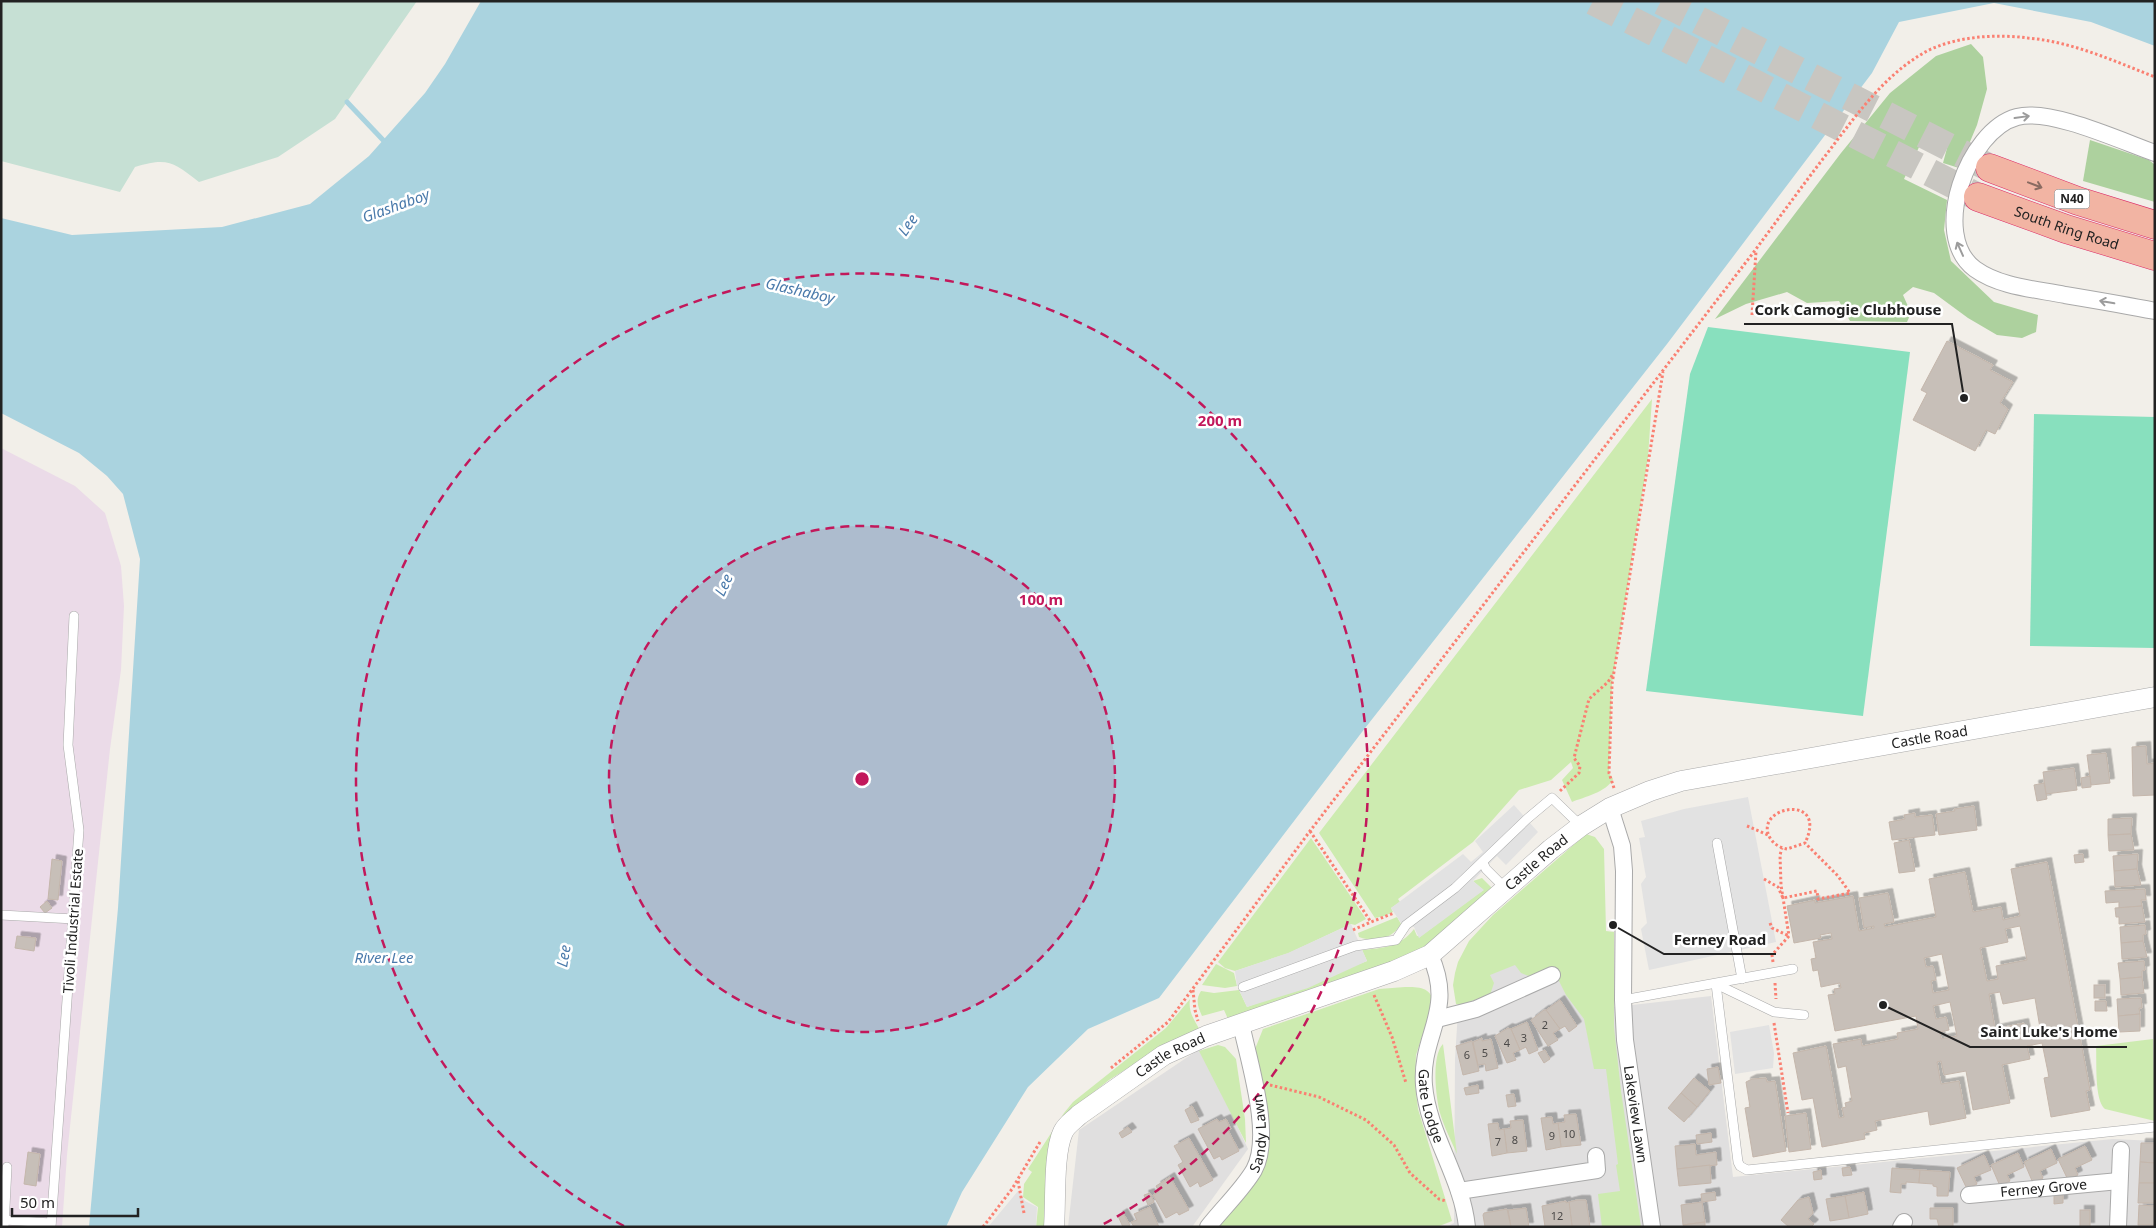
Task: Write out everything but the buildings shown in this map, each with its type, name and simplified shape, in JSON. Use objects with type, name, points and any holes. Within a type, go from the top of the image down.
[{"type":"highway","name":"N40","points":[[1990,168],[2078,201],[2155,225]]},
{"type":"highway","name":"South Ring Road","points":[[1978,197],[2066,229],[2155,256]]},
{"type":"street","points":[[2155,152],[2058,120],[2032,116],[2018,117],[1994,129],[1985,139],[1966,174],[1954,214],[1957,245],[1972,267],[1982,274],[2018,286],[2155,311]]},
{"type":"street","name":"Castle Road","points":[[1054,1227],[1058,1153],[1062,1134],[1066,1126],[1099,1100],[1164,1056],[1206,1036],[1394,971],[1430,955],[1551,849],[1581,826],[1610,808],[1650,791],[1681,781],[2155,697]]},
{"type":"street","name":"Lakeview Lawn","points":[[1610,808],[1622,846],[1624,871],[1623,1000],[1626,1049],[1652,1227]]},
{"type":"street","name":"Gate Lodge","points":[[1430,955],[1436,969],[1440,995],[1438,1019],[1425,1057],[1424,1086],[1433,1120],[1461,1198],[1467,1227]]},
{"type":"street","points":[[1438,1019],[1476,1009],[1552,975]]},
{"type":"street","name":"Sandy Lawn","points":[[1208,1227],[1254,1172],[1262,1138],[1253,1080],[1241,1024]]},
{"type":"street","points":[[2118,1227],[2121,1150]]},
{"type":"street","points":[[1461,1198],[1597,1170],[1596,1156]]},
{"type":"street","name":"Ferney Grove","points":[[1969,1195],[2119,1181]]},
{"type":"lane","name":"Tivoli Industrial Estate","points":[[51,1225],[79,830],[68,745],[74,616]]},
{"type":"lane","points":[[1242,987],[1355,946],[1396,940],[1406,925],[1455,888],[1483,863],[1526,819],[1552,798],[1581,826]]},
{"type":"lane","points":[[1717,843],[1742,979]]},
{"type":"lane","points":[[1483,863],[1486,869],[1506,888]]},
{"type":"lane","points":[[1,914],[74,919]]},
{"type":"lane","points":[[1623,1000],[1793,970]]},
{"type":"lane","points":[[1716,984],[1774,1012],[1804,1015]]},
{"type":"lane","points":[[1716,984],[1738,1162],[1740,1166],[1747,1170],[2155,1127]]},
{"type":"lane","points":[[8,1166],[5,1223],[51,1225]]},
{"type":"path","points":[[1206,1036],[1195,1010],[1194,990],[1230,937],[1756,249],[1856,115],[1883,84],[1914,59],[1932,49],[1964,39],[2028,38],[2086,50],[2155,77]]},
{"type":"path","points":[[1752,316],[1756,249]]},
{"type":"path","points":[[1610,808],[1614,785],[1609,773],[1612,684],[1616,668],[1646,464],[1663,370]]},
{"type":"path","points":[[1552,798],[1579,773],[1580,766],[1574,758],[1582,733],[1586,707],[1589,699],[1608,682],[1616,668]]},
{"type":"path","points":[[1768,835],[1768,827],[1774,814],[1787,809],[1799,810],[1808,816],[1811,827],[1806,843]]},
{"type":"path","points":[[1747,826],[1768,835],[1778,846],[1787,850],[1806,843]]},
{"type":"path","points":[[1310,832],[1371,922]]},
{"type":"path","points":[[1764,879],[1778,887],[1783,898],[1817,891],[1818,899],[1850,893],[1838,876],[1806,843]]},
{"type":"path","points":[[1353,930],[1394,913]]},
{"type":"path","points":[[1770,923],[1772,928],[1789,936]]},
{"type":"path","points":[[1372,989],[1392,1037],[1407,1084]]},
{"type":"path","points":[[1253,1080],[1319,1097],[1366,1120],[1394,1145],[1410,1173],[1439,1199],[1461,1198]]},
{"type":"path","points":[[983,1227],[1018,1181],[1024,1213]]},
{"type":"shaded area","points":[[1,448],[75,486],[105,513],[121,566],[124,606],[121,670],[110,749],[67,1155],[62,1227],[1,1227]]},
{"type":"shaded area","points":[[1748,797],[1776,942],[1649,970],[1641,929],[1647,923],[1641,884],[1646,877],[1639,838],[1645,837],[1641,821],[1684,809]]},
{"type":"shaded area","points":[[1514,805],[1538,832],[1506,865],[1497,856],[1473,881],[1484,890],[1419,938],[1414,927],[1401,923],[1391,908],[1463,854],[1471,862],[1483,852],[1475,841]]},
{"type":"shaded area","points":[[1576,854],[1597,1009],[1711,996],[1733,1177],[2113,1139],[2155,1141],[2155,1227],[1446,1227],[1454,1223],[1455,1059],[1461,962]]},
{"type":"shaded area","points":[[1351,924],[1367,961],[1308,988],[1247,1007],[1239,990],[1241,987],[1237,986],[1235,971],[1288,953]]},
{"type":"shaded area","points":[[1769,1025],[1774,1053],[1773,1068],[1735,1074],[1730,1032]]},
{"type":"shaded area","points":[[1201,1048],[1248,1149],[1192,1227],[1068,1227],[1079,1130]]},
{"type":"shaded area","points":[[1018,1191],[1025,1201],[1037,1207],[1036,1227],[988,1227]]},
{"type":"green space","points":[[1,1],[417,1],[335,119],[278,157],[199,182],[170,163],[155,162],[135,167],[120,192],[1,161]]},
{"type":"green space","points":[[1971,44],[1983,57],[1987,89],[1977,125],[1959,168],[1943,163],[1950,137],[1928,128],[1904,179],[1947,200],[1944,230],[1951,261],[1994,302],[2038,315],[2036,332],[2022,338],[1997,335],[1968,318],[1934,293],[1913,287],[1903,295],[1911,313],[1907,322],[1850,321],[1839,301],[1807,303],[1787,292],[1746,304],[1715,319],[1841,153],[1890,93],[1936,56]]},
{"type":"green space","points":[[2090,140],[2149,160],[2155,165],[2155,202],[2083,181]]},
{"type":"green space","points":[[1708,327],[1910,352],[1863,716],[1646,691],[1690,374]]},
{"type":"green space","points":[[1652,399],[1648,457],[1612,684],[1609,773],[1613,779],[1601,791],[1572,802],[1562,780],[1573,768],[1571,762],[1551,780],[1519,790],[1473,842],[1398,899],[1400,902],[1391,908],[1393,912],[1375,918],[1319,833]]},
{"type":"green space","points":[[2034,414],[2155,417],[2155,648],[2030,646]]},
{"type":"green space","points":[[1586,834],[1595,837],[1604,849],[1606,931],[1614,932],[1614,1027],[1621,1091],[1641,1227],[1602,1227],[1598,1194],[1620,1191],[1606,1069],[1594,1069],[1584,1019],[1566,995],[1552,967],[1529,976],[1521,973],[1515,965],[1490,975],[1494,983],[1490,995],[1459,1005],[1456,1004],[1453,985],[1458,962],[1469,941],[1493,915]]},
{"type":"green space","points":[[1311,838],[1366,919],[1289,953],[1235,971],[1225,968],[1218,962]]},
{"type":"green space","points":[[1482,878],[1492,888],[1418,953],[1383,967],[1366,970],[1228,1019],[1224,1010],[1202,1016],[1198,1007],[1201,991],[1214,993],[1239,990],[1247,1007],[1367,961],[1362,950],[1391,946],[1403,940],[1414,929],[1417,936],[1422,935],[1483,890],[1473,881]]},
{"type":"green space","points":[[1397,917],[1401,924],[1388,936],[1371,940],[1359,937],[1358,933]]},
{"type":"green space","points":[[1216,964],[1234,973],[1237,986],[1225,988],[1202,985]]},
{"type":"green space","points":[[1405,987],[1424,989],[1432,998],[1433,1003],[1416,1055],[1415,1083],[1418,1109],[1452,1221],[1437,1227],[1221,1227],[1221,1222],[1260,1172],[1255,1049],[1263,1029],[1379,989]]},
{"type":"green space","points":[[1190,999],[1191,1011],[1200,1030],[1139,1061],[1109,1080],[1070,1111],[1045,1227],[1036,1227],[1038,1207],[1023,1197],[1024,1184],[1032,1172],[1028,1169],[1064,1113],[1073,1102],[1166,1028]]},
{"type":"green space","points":[[2153,1039],[2155,1121],[2105,1109],[2099,1097],[2096,1046]]},
{"type":"green space","points":[[1443,1044],[1457,1154],[1438,1106],[1435,1077],[1437,1058]]},
{"type":"green space","points":[[1218,1045],[1225,1047],[1236,1059],[1245,1119],[1246,1143],[1199,1051]]},
{"type":"water","points":[[481,1],[2155,1],[2155,46],[2091,22],[1994,3],[1899,22],[1872,73],[1667,344],[1362,732],[1159,998],[1088,1029],[1028,1087],[962,1192],[946,1227],[89,1227],[118,908],[140,559],[123,494],[107,476],[79,453],[1,413],[1,218],[72,235],[222,227],[310,204],[369,156],[425,93],[445,64]]},
{"type":"waterway","points":[[347,102],[383,140]]},
{"type":"tunnel","points":[[1593,1],[1978,197]]},
{"type":"tunnel","points":[[1661,1],[1990,168]]},
{"type":"place","name":"Cork Camogie Clubhouse","points":[[1964,398]]},
{"type":"place","name":"Ferney Road","points":[[1613,925]]},
{"type":"place","name":"Saint Luke's Home","points":[[1883,1005]]},
{"type":"water label","name":"Glashaboy","points":[[396,206]]},
{"type":"water label","name":"Lee","points":[[908,225]]},
{"type":"water label","name":"Glashaboy","points":[[800,291]]},
{"type":"water label","name":"Lee","points":[[724,585]]},
{"type":"water label","name":"Lee","points":[[564,956]]},
{"type":"water label","name":"River Lee","points":[[384,958]]}]
